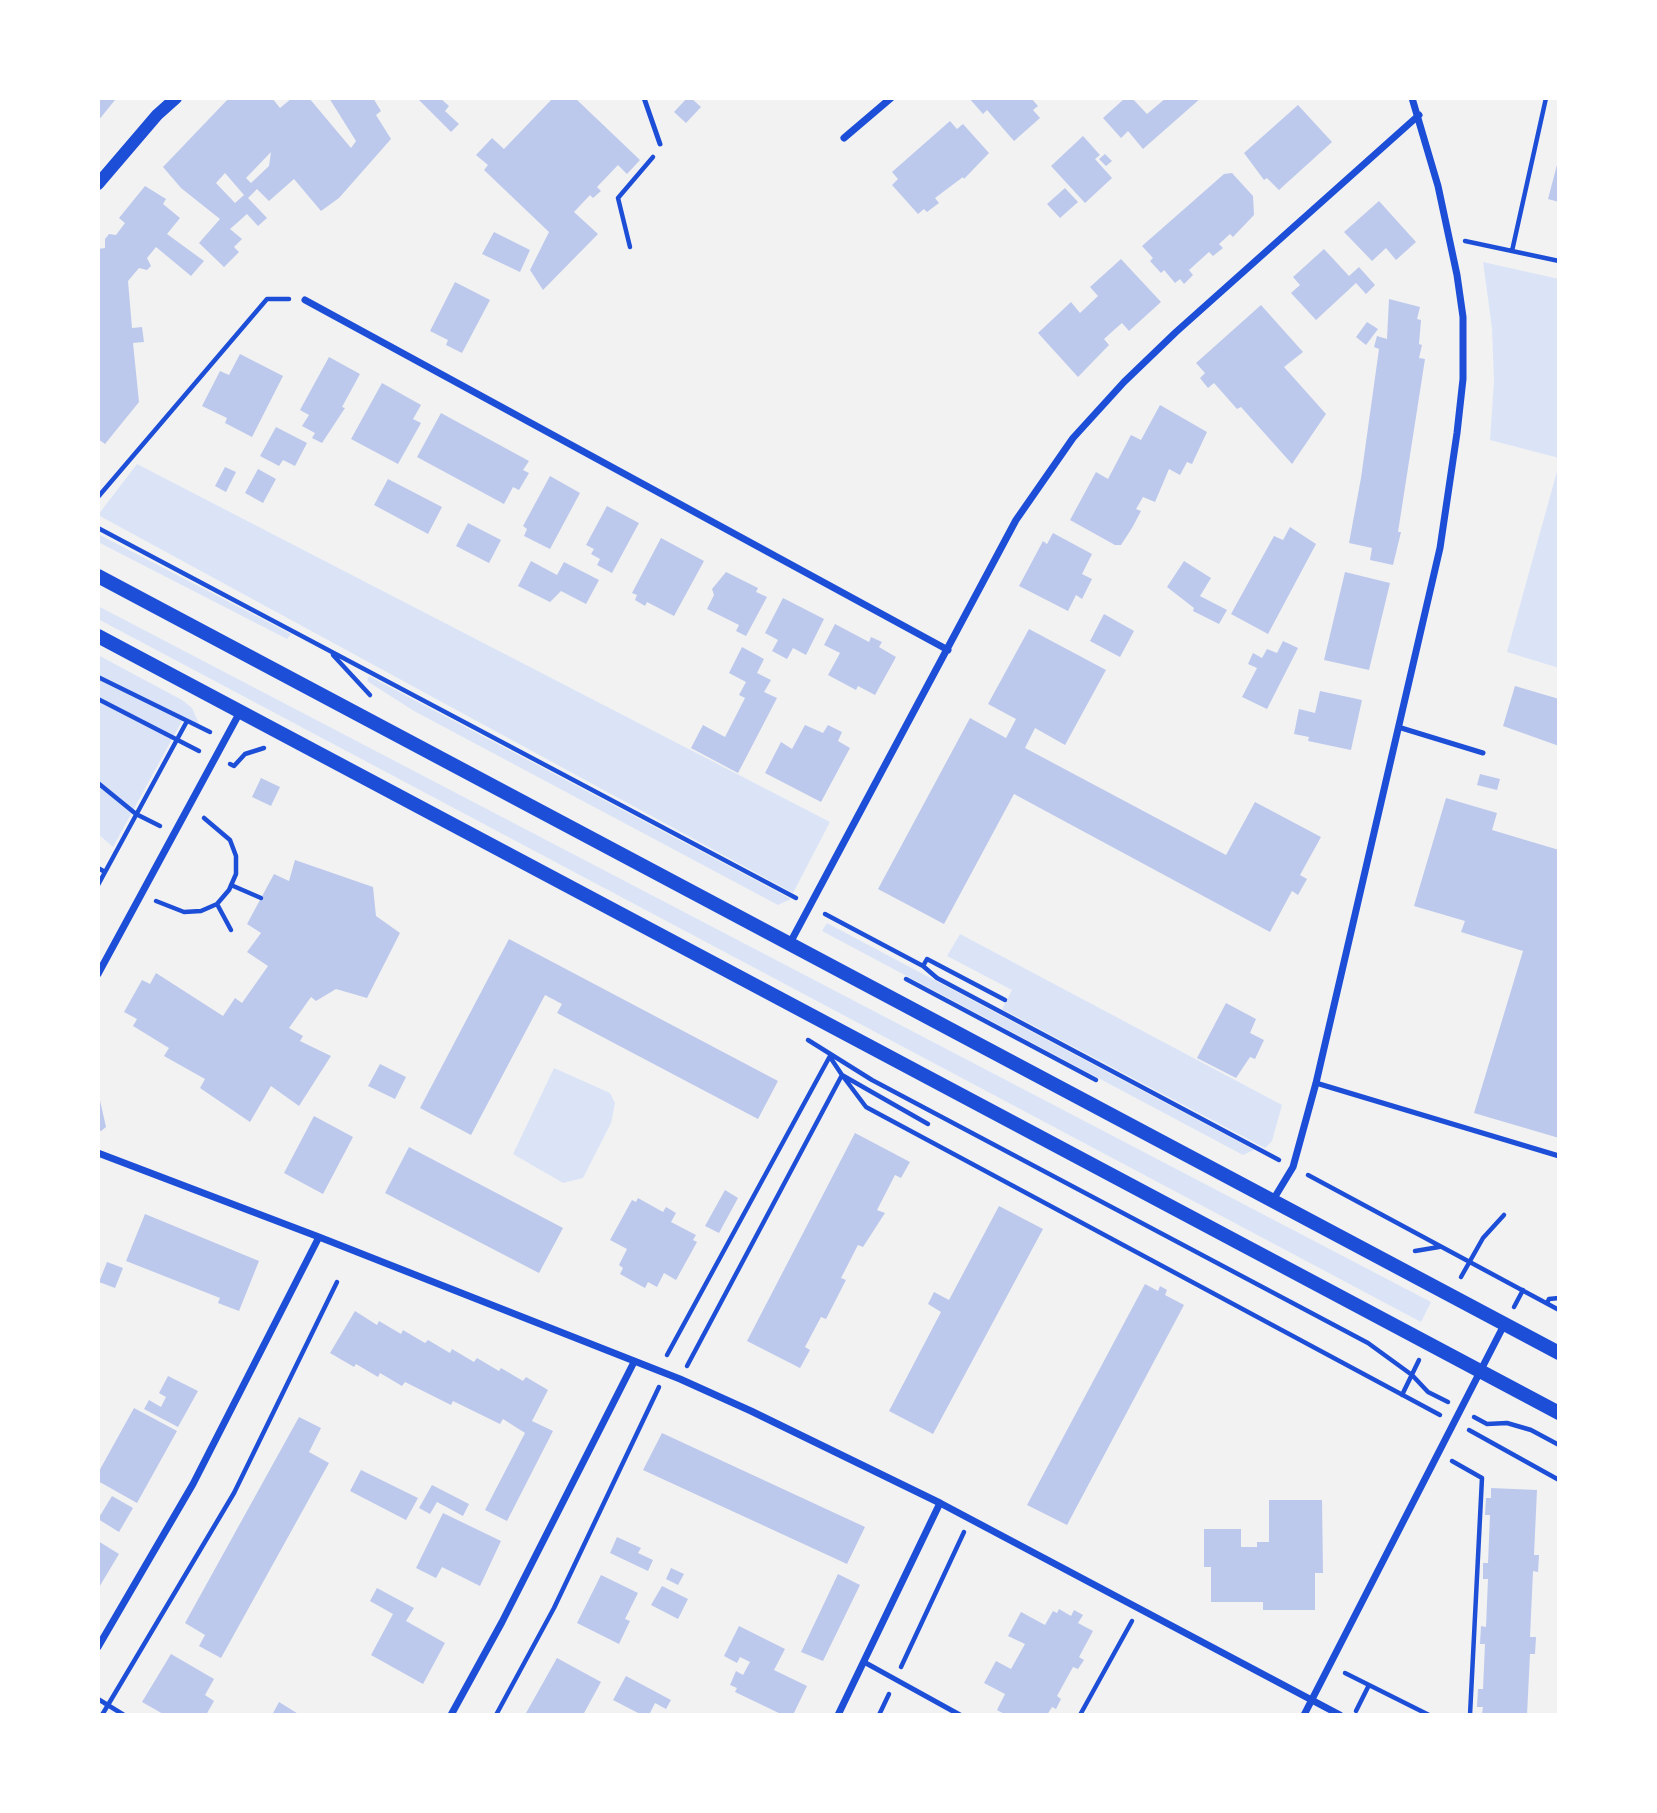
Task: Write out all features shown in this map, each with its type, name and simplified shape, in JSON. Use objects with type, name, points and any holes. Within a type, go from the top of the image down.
[{"type":"main road","points":[[98,567],[149,603]]},
{"type":"main road","points":[[98,576],[1559,1353]]},
{"type":"main road","points":[[98,636],[1559,1413]]},
{"type":"street","points":[[98,184],[157,115],[176,98]]},
{"type":"street","points":[[845,138],[891,98]]},
{"type":"street","points":[[1272,1201],[1293,1167],[1316,1083],[1440,548],[1457,433],[1462,379],[1462,317],[1450,238],[1419,115],[1412,98]]},
{"type":"street","points":[[790,944],[1016,520],[1073,438],[1124,382],[1176,332],[1419,115]]},
{"type":"street","points":[[304,300],[948,650]]},
{"type":"street","points":[[98,974],[240,712]]},
{"type":"street","points":[[98,1153],[681,1379],[848,1456],[1340,1715]]},
{"type":"street","points":[[98,1647],[193,1484],[319,1237]]},
{"type":"street","points":[[1304,1715],[1505,1323]]},
{"type":"street","points":[[451,1715],[509,1610],[634,1362]]},
{"type":"street","points":[[838,1715],[940,1503]]},
{"type":"lane","points":[[644,98],[660,144]]},
{"type":"lane","points":[[1398,727],[1483,753]]},
{"type":"lane","points":[[1316,1083],[1559,1156]]},
{"type":"lane","points":[[864,1662],[960,1715]]},
{"type":"path","points":[[1512,251],[1546,98]]},
{"type":"path","points":[[630,247],[618,198],[650,162],[660,144]]},
{"type":"path","points":[[1450,238],[1559,261]]},
{"type":"path","points":[[98,497],[267,299],[304,300]]},
{"type":"path","points":[[98,528],[296,632],[332,654]]},
{"type":"path","points":[[98,677],[186,723],[227,737]]},
{"type":"path","points":[[98,699],[234,766],[245,754],[265,748]]},
{"type":"path","points":[[98,886],[186,723]]},
{"type":"path","points":[[98,783],[136,814],[173,832]]},
{"type":"path","points":[[155,900],[184,912],[201,911],[217,904],[231,885],[236,874],[236,856],[230,840],[204,818]]},
{"type":"path","points":[[98,868],[105,872]]},
{"type":"path","points":[[231,885],[261,898]]},
{"type":"path","points":[[217,904],[231,930]]},
{"type":"path","points":[[923,966],[927,959],[1005,1000]]},
{"type":"path","points":[[830,1056],[866,1107],[1559,1480]]},
{"type":"path","points":[[496,1715],[554,1608],[662,1372],[830,1056]]},
{"type":"path","points":[[830,1056],[1368,1343],[1412,1375],[1428,1392],[1487,1424],[1507,1423],[1531,1430],[1559,1445]]},
{"type":"path","points":[[842,1075],[928,1124]]},
{"type":"path","points":[[681,1379],[842,1075]]},
{"type":"path","points":[[1293,1167],[1559,1310]]},
{"type":"path","points":[[1469,1264],[1483,1238],[1504,1215]]},
{"type":"path","points":[[102,1715],[234,1493],[337,1282]]},
{"type":"path","points":[[1547,1303],[1549,1299],[1559,1297]]},
{"type":"path","points":[[1437,1453],[1482,1478],[1470,1715]]},
{"type":"path","points":[[879,1715],[971,1519]]},
{"type":"path","points":[[1080,1715],[1139,1608]]},
{"type":"path","points":[[1330,1665],[1429,1715]]},
{"type":"path","points":[[1354,1715],[1369,1685]]},
{"type":"path","points":[[98,1699],[124,1715]]},
{"type":"shaded area","points":[[1483,262],[1559,279],[1559,458],[1490,440],[1494,381],[1492,328]]},
{"type":"shaded area","points":[[137,464],[830,822],[793,893],[98,515]]},
{"type":"shaded area","points":[[1559,464],[1559,668],[1507,652]]},
{"type":"shaded area","points":[[98,534],[291,634],[287,639],[98,542]]},
{"type":"shaded area","points":[[98,606],[1431,1302],[1421,1322],[98,619]]},
{"type":"shaded area","points":[[98,655],[182,700],[192,708],[200,726],[183,719],[113,847],[98,834]]},
{"type":"shaded area","points":[[369,676],[791,899],[778,905],[414,711],[367,681]]},
{"type":"shaded area","points":[[827,923],[1254,1150],[1243,1155],[822,931]]},
{"type":"shaded area","points":[[960,934],[1282,1105],[1272,1141],[1265,1148],[1002,1009],[1012,990],[947,956]]},
{"type":"shaded area","points":[[554,1068],[610,1093],[615,1103],[611,1123],[583,1178],[563,1183],[513,1154]]},
{"type":"building","points":[[98,98],[115,100],[98,121]]},
{"type":"building","points":[[229,98],[272,98],[280,108],[292,98],[309,98],[351,148],[356,141],[329,98],[373,98],[381,111],[376,115],[391,139],[339,198],[321,211],[294,179],[269,201],[257,189],[248,198],[267,218],[258,226],[247,214],[230,229],[242,239],[234,247],[239,252],[224,267],[199,243],[220,219],[181,188],[163,167]],"holes":[[[271,152],[269,166],[251,183],[246,178]],[[225,173],[244,195],[235,203],[216,183]]]},
{"type":"building","points":[[417,98],[440,98],[449,106],[445,111],[459,124],[451,132]]},
{"type":"building","points":[[553,98],[575,98],[640,160],[627,174],[618,165],[597,187],[601,191],[593,198],[590,195],[574,212],[598,234],[543,290],[530,270],[549,232],[484,170],[488,165],[476,155],[492,138],[504,149]]},
{"type":"building","points":[[687,98],[691,98],[701,107],[686,123],[674,112]]},
{"type":"building","points":[[969,98],[1031,98],[1038,106],[1033,110],[1040,118],[1014,141],[987,110],[983,114]]},
{"type":"building","points":[[1125,98],[1132,98],[1147,114],[1166,98],[1201,98],[1143,149],[1128,131],[1121,138],[1103,118]]},
{"type":"building","points":[[1298,105],[1332,142],[1279,190],[1267,178],[1264,180],[1244,153]]},
{"type":"building","points":[[950,121],[957,129],[963,124],[989,153],[964,179],[963,177],[935,198],[939,203],[927,212],[924,209],[918,214],[892,185],[898,179],[892,172]]},
{"type":"building","points":[[1083,136],[1100,155],[1095,159],[1112,178],[1085,203],[1051,166]]},
{"type":"building","points":[[1105,154],[1112,161],[1106,166],[1099,159]]},
{"type":"building","points":[[1559,161],[1559,202],[1548,199]]},
{"type":"building","points":[[1232,173],[1253,196],[1254,215],[1233,237],[1230,234],[1219,244],[1223,248],[1213,256],[1209,252],[1189,270],[1193,275],[1184,284],[1180,279],[1175,283],[1164,270],[1161,273],[1150,261],[1153,258],[1142,246],[1224,174]]},
{"type":"building","points":[[145,186],[166,199],[163,204],[180,218],[167,234],[204,261],[191,276],[156,247],[147,258],[151,266],[147,270],[139,268],[128,281],[132,328],[142,327],[144,342],[133,343],[139,402],[105,444],[98,439],[98,249],[105,248],[105,239],[109,234],[116,235],[125,223],[119,218]]},
{"type":"building","points":[[1065,188],[1078,202],[1060,218],[1047,204]]},
{"type":"building","points":[[1379,201],[1416,242],[1396,260],[1386,248],[1372,261],[1344,232]]},
{"type":"building","points":[[494,232],[530,250],[520,272],[482,254]]},
{"type":"building","points":[[1324,249],[1349,276],[1359,267],[1375,285],[1366,294],[1356,283],[1316,320],[1291,293],[1300,285],[1293,277]]},
{"type":"building","points":[[1121,259],[1161,302],[1129,331],[1122,323],[1104,339],[1109,345],[1078,377],[1038,333],[1071,302],[1080,313],[1098,296],[1090,287]]},
{"type":"building","points":[[455,282],[490,300],[462,353],[446,345],[448,340],[430,331]]},
{"type":"building","points":[[1389,299],[1420,307],[1417,319],[1421,320],[1419,344],[1422,345],[1419,358],[1425,359],[1398,532],[1401,532],[1393,565],[1370,560],[1372,548],[1349,543],[1379,349],[1374,347],[1377,336],[1387,339]]},
{"type":"building","points":[[1261,305],[1303,352],[1284,367],[1326,414],[1292,464],[1241,407],[1237,409],[1214,383],[1208,388],[1200,378],[1205,373],[1196,363]]},
{"type":"building","points":[[1367,322],[1378,329],[1366,345],[1356,337]]},
{"type":"building","points":[[240,354],[283,376],[252,437],[225,423],[227,418],[202,406],[220,371],[229,375]]},
{"type":"building","points":[[329,357],[360,374],[342,407],[345,408],[322,443],[312,438],[315,433],[302,426],[309,415],[300,410]]},
{"type":"building","points":[[382,383],[421,405],[413,419],[421,423],[398,464],[351,439]]},
{"type":"building","points":[[1160,405],[1207,432],[1192,464],[1187,462],[1180,475],[1169,469],[1155,502],[1143,497],[1136,509],[1141,511],[1132,528],[1121,545],[1115,545],[1070,520],[1096,472],[1108,479],[1131,435],[1141,440]]},
{"type":"building","points":[[441,413],[529,461],[523,470],[529,473],[519,490],[513,487],[504,504],[417,457]]},
{"type":"building","points":[[276,427],[307,443],[295,466],[283,460],[279,466],[260,456]]},
{"type":"building","points":[[225,467],[236,472],[226,492],[215,486]]},
{"type":"building","points":[[258,469],[276,479],[263,503],[245,493]]},
{"type":"building","points":[[550,476],[580,493],[550,549],[524,536],[527,529],[523,526]]},
{"type":"building","points":[[388,479],[442,507],[428,534],[374,505]]},
{"type":"building","points":[[607,506],[639,523],[612,573],[597,565],[600,559],[591,554],[594,549],[586,545]]},
{"type":"building","points":[[468,523],[501,540],[489,563],[456,546]]},
{"type":"building","points":[[1290,527],[1316,544],[1268,634],[1231,614],[1274,536],[1283,540]]},
{"type":"building","points":[[1053,533],[1092,554],[1082,574],[1092,579],[1082,599],[1076,595],[1068,611],[1019,586],[1043,541],[1047,544]]},
{"type":"building","points":[[661,538],[704,561],[674,616],[647,602],[645,606],[635,600],[637,595],[632,593]]},
{"type":"building","points":[[531,561],[557,575],[564,562],[599,580],[586,604],[561,591],[550,602],[518,586]]},
{"type":"building","points":[[1184,561],[1211,578],[1200,596],[1227,610],[1219,624],[1193,611],[1194,608],[1167,587]]},
{"type":"building","points":[[726,572],[758,588],[756,592],[767,597],[746,636],[736,631],[739,625],[707,609],[714,595],[712,589]]},
{"type":"building","points":[[1345,572],[1390,583],[1369,670],[1324,660]]},
{"type":"building","points":[[783,598],[824,619],[806,655],[793,648],[787,659],[772,651],[778,640],[765,633]]},
{"type":"building","points":[[1104,614],[1134,631],[1120,657],[1090,641]]},
{"type":"building","points":[[835,624],[869,642],[871,637],[882,642],[879,647],[896,657],[875,695],[858,686],[856,690],[828,675],[840,653],[824,645]]},
{"type":"building","points":[[1029,629],[1106,670],[1065,745],[1035,728],[1025,748],[1226,855],[1255,802],[1321,837],[1300,875],[1307,879],[1298,895],[1292,891],[1270,932],[1014,794],[944,924],[878,889],[970,718],[1006,738],[1016,719],[988,704]]},
{"type":"building","points":[[1283,641],[1298,648],[1267,709],[1242,697],[1257,668],[1248,664],[1253,653],[1262,658],[1267,649],[1277,653]]},
{"type":"building","points":[[742,647],[764,659],[757,673],[771,680],[764,692],[777,698],[738,773],[691,748],[703,725],[725,737],[745,698],[739,695],[746,682],[729,673]]},
{"type":"building","points":[[1515,686],[1559,699],[1559,746],[1503,726]]},
{"type":"building","points":[[1320,691],[1362,700],[1351,750],[1308,741],[1309,737],[1294,734],[1299,709],[1315,713]]},
{"type":"building","points":[[805,725],[823,733],[828,725],[842,732],[838,741],[850,748],[821,802],[765,773],[781,742],[792,749]]},
{"type":"building","points":[[1480,774],[1500,779],[1497,790],[1477,785]]},
{"type":"building","points":[[261,778],[280,787],[271,806],[252,797]]},
{"type":"building","points":[[1446,798],[1497,813],[1492,830],[1559,850],[1559,1138],[1474,1113],[1523,951],[1461,932],[1465,921],[1414,906]]},
{"type":"building","points":[[295,860],[373,887],[376,916],[400,933],[367,998],[336,989],[316,1001],[311,997],[289,1028],[303,1036],[300,1041],[331,1056],[299,1106],[271,1086],[250,1122],[200,1088],[205,1079],[164,1056],[169,1048],[133,1026],[137,1019],[124,1012],[142,980],[150,984],[156,973],[223,1016],[235,998],[242,1003],[268,966],[247,952],[261,933],[247,924],[274,874],[289,881]]},
{"type":"building","points":[[509,939],[778,1081],[758,1119],[557,1013],[562,1004],[545,995],[471,1135],[420,1108]]},
{"type":"building","points":[[1226,1003],[1256,1019],[1250,1033],[1264,1040],[1255,1059],[1250,1057],[1236,1078],[1197,1058]]},
{"type":"building","points":[[380,1064],[406,1077],[395,1099],[368,1086]]},
{"type":"building","points":[[99,1096],[106,1127],[101,1131],[98,1130]]},
{"type":"building","points":[[314,1116],[353,1137],[323,1194],[284,1173]]},
{"type":"building","points":[[855,1133],[910,1162],[901,1178],[895,1175],[877,1210],[885,1213],[863,1247],[858,1245],[841,1278],[846,1280],[826,1319],[821,1317],[805,1347],[810,1350],[800,1368],[747,1341]]},
{"type":"building","points":[[409,1147],[563,1228],[539,1273],[385,1193]]},
{"type":"building","points":[[725,1190],[738,1198],[719,1233],[705,1226]]},
{"type":"building","points":[[638,1198],[663,1212],[666,1207],[676,1213],[671,1222],[696,1235],[693,1240],[697,1242],[676,1280],[664,1273],[657,1287],[648,1282],[645,1288],[620,1274],[623,1268],[619,1265],[627,1249],[610,1240],[632,1200],[636,1202]]},
{"type":"building","points":[[999,1206],[1043,1229],[933,1434],[889,1411],[941,1312],[928,1304],[934,1292],[949,1300]]},
{"type":"building","points":[[145,1214],[259,1261],[239,1311],[218,1303],[220,1298],[126,1261]]},
{"type":"building","points":[[107,1262],[123,1268],[115,1288],[99,1282]]},
{"type":"building","points":[[1145,1284],[1158,1291],[1160,1286],[1167,1290],[1165,1295],[1184,1305],[1067,1525],[1027,1505]]},
{"type":"building","points":[[355,1311],[377,1325],[379,1321],[401,1334],[403,1330],[450,1353],[452,1349],[474,1362],[477,1358],[523,1381],[526,1377],[548,1390],[532,1421],[553,1431],[507,1521],[485,1510],[525,1433],[503,1419],[500,1424],[453,1401],[451,1405],[405,1382],[402,1386],[380,1373],[378,1377],[356,1364],[354,1367],[330,1353]]},
{"type":"building","points":[[168,1376],[198,1391],[178,1427],[144,1409],[149,1400],[161,1407],[166,1397],[159,1393]]},
{"type":"building","points":[[134,1408],[177,1431],[137,1503],[98,1481],[98,1473]]},
{"type":"building","points":[[299,1417],[321,1428],[309,1452],[329,1463],[221,1658],[199,1646],[205,1635],[185,1623]]},
{"type":"building","points":[[662,1433],[865,1527],[847,1564],[643,1470]]},
{"type":"building","points":[[361,1470],[418,1498],[406,1520],[350,1491]]},
{"type":"building","points":[[432,1485],[469,1504],[463,1516],[437,1502],[430,1514],[419,1508]]},
{"type":"building","points":[[1491,1488],[1537,1490],[1534,1555],[1539,1555],[1538,1572],[1533,1571],[1530,1637],[1536,1637],[1535,1654],[1530,1654],[1527,1715],[1482,1715],[1483,1707],[1477,1707],[1478,1689],[1483,1689],[1485,1644],[1480,1644],[1481,1626],[1486,1627],[1488,1579],[1483,1579],[1483,1563],[1488,1563],[1490,1515],[1485,1515],[1486,1498],[1491,1498]]},
{"type":"building","points":[[112,1496],[133,1508],[119,1532],[98,1519]]},
{"type":"building","points":[[1269,1500],[1322,1500],[1323,1573],[1315,1573],[1315,1610],[1263,1610],[1263,1602],[1211,1602],[1211,1567],[1204,1567],[1204,1529],[1241,1529],[1241,1547],[1257,1547],[1257,1542],[1269,1542]]},
{"type":"building","points":[[443,1513],[501,1541],[480,1586],[442,1567],[436,1578],[416,1568]]},
{"type":"building","points":[[617,1537],[641,1548],[638,1553],[653,1560],[648,1571],[610,1553]]},
{"type":"building","points":[[98,1541],[119,1554],[98,1589]]},
{"type":"building","points":[[671,1568],[684,1574],[678,1585],[666,1579]]},
{"type":"building","points":[[838,1574],[860,1585],[823,1661],[801,1652]]},
{"type":"building","points":[[601,1575],[638,1593],[625,1619],[630,1621],[619,1644],[577,1623]]},
{"type":"building","points":[[662,1586],[688,1599],[678,1619],[651,1605]]},
{"type":"building","points":[[377,1588],[414,1608],[406,1621],[445,1643],[423,1684],[371,1655],[393,1614],[370,1601]]},
{"type":"building","points":[[1059,1609],[1071,1616],[1074,1610],[1083,1615],[1078,1623],[1093,1631],[1079,1657],[1084,1660],[1078,1669],[1073,1667],[1057,1696],[1061,1699],[1056,1709],[1052,1707],[1047,1715],[1006,1715],[997,1710],[1005,1694],[984,1683],[996,1661],[1011,1669],[1025,1644],[1008,1636],[1021,1612],[1045,1625],[1053,1611],[1057,1613]]},
{"type":"building","points":[[739,1626],[785,1649],[774,1670],[807,1686],[793,1715],[783,1715],[735,1692],[737,1688],[730,1685],[736,1671],[743,1675],[750,1662],[740,1657],[737,1663],[724,1656]]},
{"type":"building","points":[[171,1654],[214,1679],[205,1695],[214,1701],[206,1715],[165,1715],[142,1702]]},
{"type":"building","points":[[557,1658],[601,1682],[583,1715],[526,1713]]},
{"type":"building","points":[[626,1676],[671,1700],[666,1709],[655,1703],[649,1715],[642,1715],[613,1700]]},
{"type":"building","points":[[279,1702],[300,1715],[272,1715]]}]
